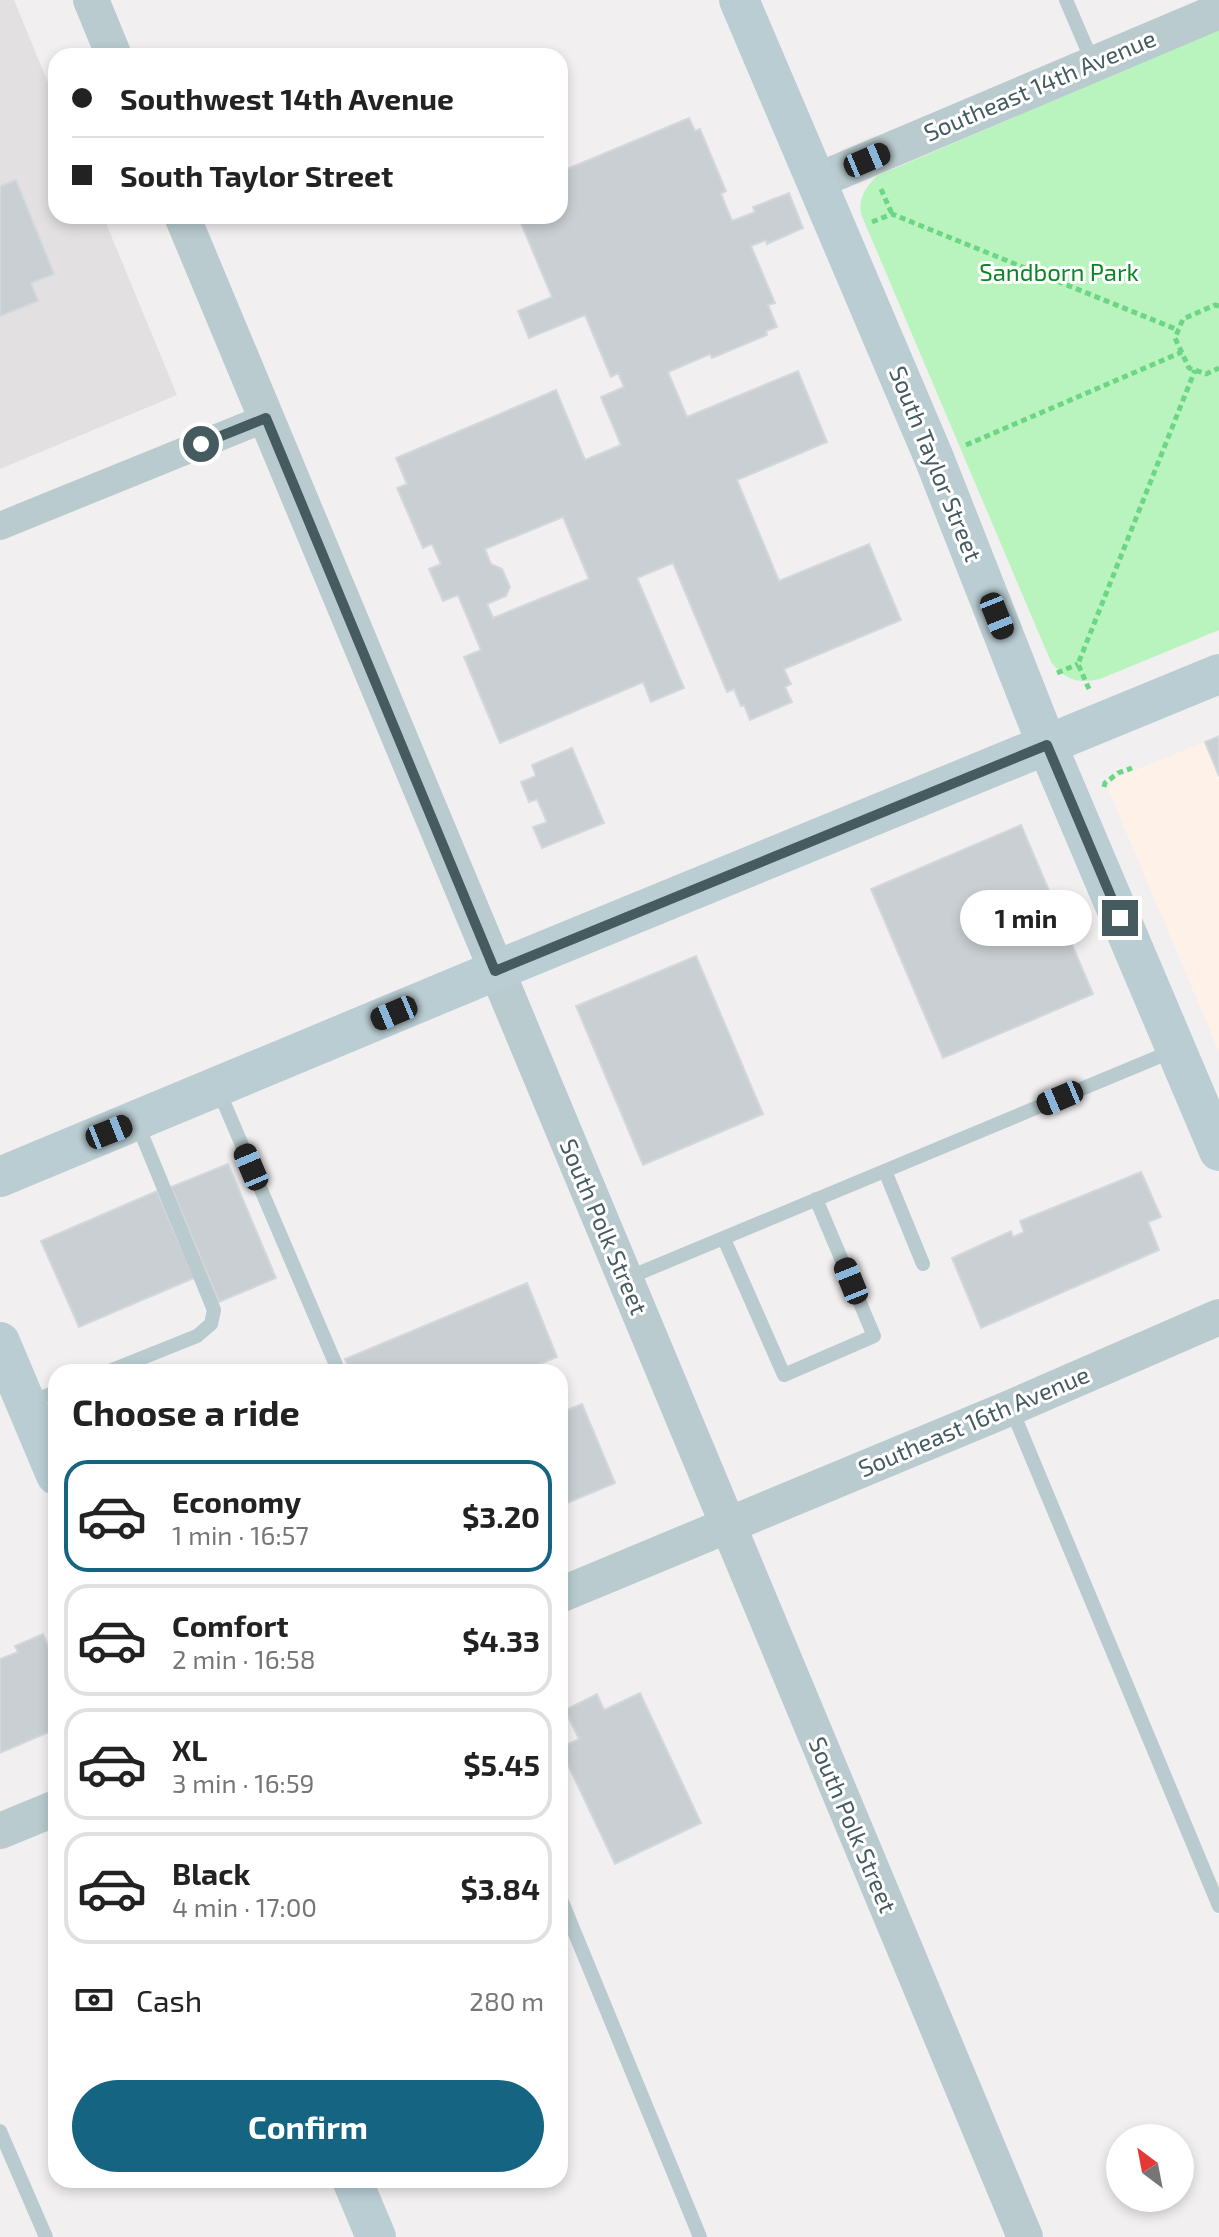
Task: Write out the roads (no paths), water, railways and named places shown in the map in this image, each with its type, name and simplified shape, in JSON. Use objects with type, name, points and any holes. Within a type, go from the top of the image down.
[{"type":"main road","name":"South Taylor Street","points":[[739,0],[934,458],[1047,745],[1219,1151]]},
{"type":"main road","points":[[0,1177],[1219,674]]},
{"type":"main road","points":[[0,1342],[41,1398],[48,1434]]},
{"type":"main road","points":[[355,2188],[376,2237]]},
{"type":"street","points":[[91,0],[111,48]]},
{"type":"street","name":"Southeast 14th Avenue","points":[[817,181],[1219,11]]},
{"type":"street","name":"South Polk Street","points":[[185,224],[1025,2237]]},
{"type":"street","points":[[0,526],[266,418]]},
{"type":"street","name":"Southeast 16th Avenue","points":[[568,1592],[1010,1408],[1219,1317]]},
{"type":"street","points":[[0,1831],[48,1811]]},
{"type":"lane","points":[[1066,0],[1093,64]]},
{"type":"lane","points":[[625,1279],[1176,1050]]},
{"type":"lane","points":[[217,1087],[336,1364]]},
{"type":"lane","points":[[127,1364],[197,1336],[211,1324],[214,1310],[136,1120]]},
{"type":"lane","points":[[885,1171],[923,1264]]},
{"type":"lane","points":[[724,1239],[784,1375],[874,1336],[816,1199]]},
{"type":"lane","points":[[1010,1408],[1219,1906]]},
{"type":"lane","points":[[568,1916],[700,2237]]},
{"type":"lane","points":[[0,2131],[46,2237]]},
{"type":"park label","name":"Sandborn Park","points":[[1059,273]]}]
